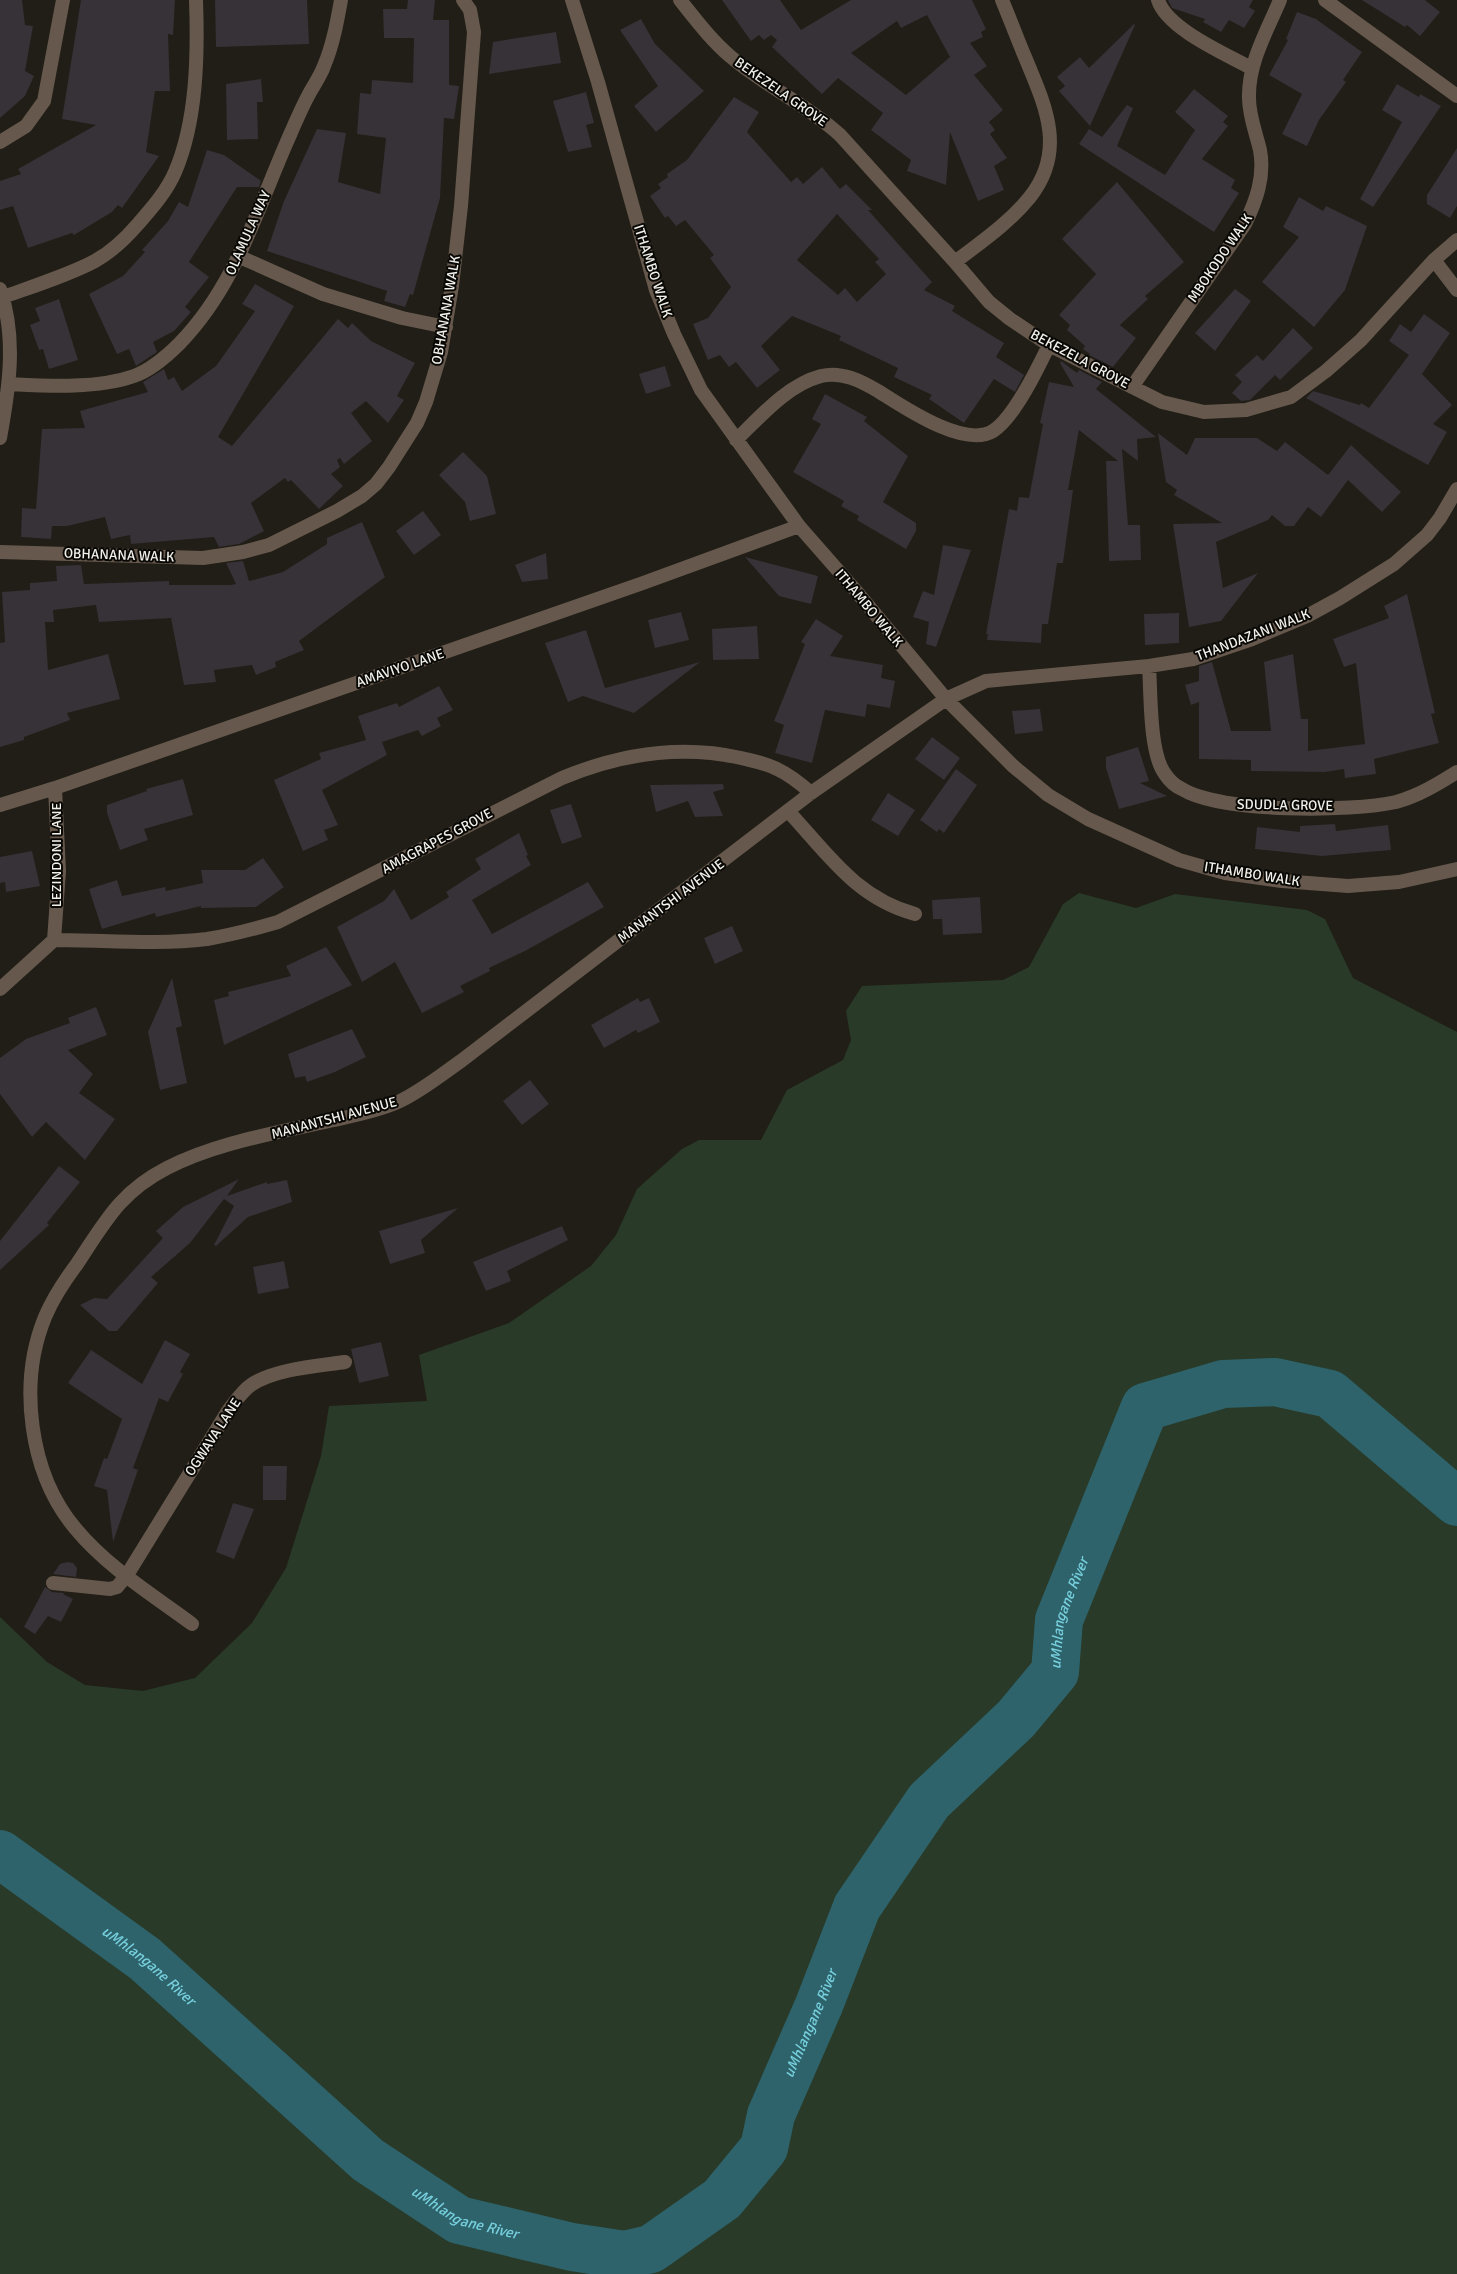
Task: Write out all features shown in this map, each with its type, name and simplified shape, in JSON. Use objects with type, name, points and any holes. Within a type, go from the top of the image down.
[{"type":"street","points":[[0,142],[26,126],[44,101],[63,0]]},
{"type":"street","points":[[0,438],[10,384],[11,361],[1,293],[95,261],[128,235],[165,190],[183,152],[188,129],[197,73],[196,0]]},
{"type":"street","name":"OLAMULA WAY","points":[[10,384],[55,386],[99,383],[134,376],[148,369],[167,355],[192,331],[212,304],[240,257],[288,139],[325,65],[331,49],[340,0]]},
{"type":"street","name":"OBHANANA WALK","points":[[0,552],[203,558],[243,552],[269,545],[306,527],[362,496],[376,484],[413,429],[426,402],[446,327],[461,206],[474,32],[470,10],[463,0]]},
{"type":"street","name":"ITHAMBO WALK","points":[[572,0],[656,290],[674,334],[701,390],[799,526],[946,699],[1013,766],[1048,795],[1088,819],[1180,860],[1225,872],[1282,881],[1348,886],[1400,882],[1457,869]]},
{"type":"street","name":"BEKEZELA GROVE","points":[[680,0],[710,37],[732,58],[819,116],[840,135],[989,302],[1010,320],[1049,346],[1162,402],[1204,412],[1246,410],[1291,397],[1326,372],[1361,340],[1434,260],[1457,240]]},
{"type":"street","points":[[955,262],[1015,213],[1031,196],[1041,178],[1051,144],[1050,129],[1040,91],[1002,0]]},
{"type":"street","points":[[1158,0],[1166,14],[1191,34],[1251,68]]},
{"type":"street","name":"MBOKODO WALK","points":[[1132,387],[1244,224],[1253,208],[1261,179],[1261,165],[1249,98],[1251,68],[1280,0]]},
{"type":"street","points":[[1326,0],[1457,96]]},
{"type":"street","points":[[240,257],[323,294],[402,318],[446,327]]},
{"type":"street","points":[[1434,260],[1457,290]]},
{"type":"street","points":[[736,440],[767,410],[793,390],[821,376],[831,375],[845,376],[858,380],[924,420],[942,428],[969,434],[985,434],[993,431],[1003,422],[1032,378],[1049,346]]},
{"type":"street","name":"THANDAZANI WALK","points":[[946,699],[986,681],[1149,666],[1193,659],[1231,647],[1307,616],[1394,564],[1414,548],[1440,518],[1457,489]]},
{"type":"street","name":"AMAVIYO LANE","points":[[0,805],[55,788],[643,583],[799,526]]},
{"type":"street","name":"SDUDLA GROVE","points":[[1149,666],[1154,735],[1157,756],[1163,772],[1182,790],[1205,798],[1226,804],[1250,806],[1313,808],[1377,805],[1397,802],[1414,795],[1457,772]]},
{"type":"street","name":"MANANTSHI AVENUE","points":[[192,1624],[127,1575],[75,1529],[57,1504],[41,1465],[33,1432],[30,1394],[34,1360],[45,1318],[63,1284],[116,1205],[139,1184],[167,1168],[202,1152],[356,1115],[397,1102],[420,1090],[461,1061],[811,793],[946,699]]},
{"type":"street","name":"AMAGRAPES GROVE","points":[[54,940],[112,942],[206,939],[243,932],[278,922],[562,778],[612,760],[646,753],[697,751],[758,762],[777,769],[793,778],[811,793]]},
{"type":"street","name":"LEZINDONI LANE","points":[[54,940],[59,871],[55,788]]},
{"type":"street","points":[[788,811],[853,882],[884,903],[914,914]]},
{"type":"street","points":[[0,989],[54,940]]},
{"type":"street","name":"OGWAVA LANE","points":[[127,1575],[228,1411],[241,1394],[252,1384],[268,1377],[345,1362]]},
{"type":"street","points":[[53,1583],[110,1589],[117,1587],[127,1575]]},
{"type":"green space","points":[[1079,893],[1136,908],[1175,894],[1307,910],[1325,919],[1353,978],[1457,1032],[1457,2274],[0,2274],[0,1617],[47,1662],[85,1685],[143,1691],[195,1678],[252,1623],[286,1568],[321,1456],[329,1406],[427,1401],[419,1355],[509,1323],[591,1266],[616,1235],[637,1189],[682,1149],[699,1140],[761,1140],[787,1090],[843,1060],[851,1040],[846,1011],[862,986],[1003,980],[1029,967],[1063,904]]},
{"type":"building","points":[[0,0],[22,0],[25,25],[33,26],[25,71],[34,76],[25,96],[0,118]]},
{"type":"building","points":[[81,0],[175,0],[173,35],[168,34],[170,91],[155,91],[146,152],[159,156],[122,208],[118,205],[112,212],[74,235],[72,233],[28,248],[13,206],[0,210],[0,181],[21,174],[18,169],[96,125],[62,119]]},
{"type":"building","points":[[215,0],[307,0],[309,44],[216,47]]},
{"type":"building","points":[[408,0],[435,0],[433,20],[449,20],[449,85],[459,86],[454,119],[444,118],[440,198],[413,295],[410,294],[405,307],[384,301],[387,291],[267,251],[284,201],[317,129],[346,133],[338,182],[380,194],[386,138],[357,134],[360,93],[371,94],[372,80],[413,83],[414,38],[384,38],[383,9],[407,9]]},
{"type":"building","points":[[722,0],[780,0],[801,30],[851,0],[972,0],[986,29],[981,32],[983,37],[970,43],[987,66],[974,75],[1003,110],[989,122],[995,130],[990,134],[1007,158],[994,166],[1004,190],[978,201],[950,132],[946,185],[907,171],[911,160],[871,130],[883,113],[838,78],[822,94],[772,47],[777,40],[771,35],[764,40],[759,35],[751,41]],"holes":[[[927,15],[950,57],[906,95],[851,53],[897,21],[901,28]]]},
{"type":"building","points":[[1168,0],[1253,0],[1249,7],[1255,11],[1244,28],[1229,20],[1221,32],[1203,22],[1205,19],[1172,8]]},
{"type":"building","points":[[1362,0],[1425,0],[1440,12],[1420,36],[1407,25],[1405,27]]},
{"type":"building","points":[[1297,12],[1316,19],[1362,52],[1343,80],[1346,82],[1319,120],[1307,146],[1282,134],[1302,94],[1269,75],[1288,40],[1286,39]]},
{"type":"building","points":[[641,19],[655,44],[704,91],[656,132],[634,106],[658,86],[620,30]]},
{"type":"building","points":[[1134,24],[1090,126],[1059,91],[1065,86],[1057,77],[1080,57],[1089,68]]},
{"type":"building","points":[[556,32],[561,63],[489,74],[493,42]]},
{"type":"building","points":[[261,79],[263,102],[257,102],[258,139],[227,140],[226,84]]},
{"type":"building","points":[[1397,84],[1419,97],[1420,94],[1441,106],[1373,207],[1360,199],[1402,122],[1382,110]]},
{"type":"building","points":[[1194,89],[1228,116],[1223,122],[1228,126],[1202,159],[1235,180],[1231,188],[1239,193],[1214,232],[1079,144],[1089,129],[1102,137],[1127,105],[1133,108],[1117,146],[1165,175],[1195,130],[1175,112]]},
{"type":"building","points":[[586,92],[594,123],[586,125],[592,147],[568,152],[553,101]]},
{"type":"building","points":[[734,97],[759,112],[747,132],[791,182],[797,177],[803,184],[822,167],[840,189],[846,184],[872,210],[868,210],[932,282],[924,290],[955,306],[952,311],[1004,343],[996,357],[1024,375],[1015,392],[994,379],[964,423],[929,399],[932,395],[894,377],[898,368],[839,340],[841,336],[792,316],[761,346],[780,370],[757,388],[736,362],[729,367],[720,355],[708,360],[693,324],[708,318],[731,287],[710,258],[714,255],[685,220],[676,226],[668,216],[665,218],[650,196],[661,188],[658,184],[668,177],[667,174],[687,160]],"holes":[[[837,214],[879,259],[875,262],[886,274],[857,302],[845,288],[838,295],[797,260]]]},
{"type":"building","points":[[1457,148],[1457,206],[1450,218],[1427,204],[1427,195]]},
{"type":"building","points":[[207,150],[224,155],[261,181],[259,187],[237,187],[189,262],[209,277],[185,307],[191,312],[174,331],[153,342],[157,352],[136,366],[129,349],[117,354],[89,294],[123,276],[145,252],[142,250],[168,221],[179,202],[188,207]]},
{"type":"building","points":[[1117,182],[1184,262],[1145,296],[1148,299],[1120,325],[1136,338],[1113,367],[1089,355],[1083,349],[1085,346],[1067,330],[1070,325],[1059,315],[1096,274],[1062,239]]},
{"type":"building","points":[[1299,197],[1323,211],[1326,206],[1367,226],[1345,290],[1314,327],[1262,282],[1299,237],[1283,227]]},
{"type":"building","points":[[255,284],[294,306],[218,437],[232,446],[338,319],[348,328],[352,323],[371,341],[415,363],[397,396],[404,400],[388,423],[366,401],[351,413],[372,441],[344,464],[340,458],[337,460],[340,467],[331,474],[343,486],[319,509],[291,480],[288,482],[285,478],[251,503],[264,531],[239,544],[219,547],[214,537],[131,544],[130,535],[111,539],[105,517],[67,526],[52,526],[51,539],[21,537],[22,508],[36,509],[42,429],[85,428],[80,411],[148,392],[143,382],[164,369],[168,380],[174,377],[182,391],[216,366],[255,311],[242,304]]},
{"type":"building","points":[[1235,289],[1251,301],[1215,351],[1195,333]]},
{"type":"building","points":[[59,299],[78,360],[49,369],[43,349],[39,350],[30,325],[40,321],[35,308]]},
{"type":"building","points":[[1424,314],[1450,333],[1422,374],[1452,405],[1433,424],[1447,432],[1428,465],[1306,398],[1313,391],[1360,405],[1361,403],[1369,408],[1409,355],[1389,341],[1400,324],[1411,332]]},
{"type":"building","points":[[1293,328],[1313,348],[1280,380],[1275,375],[1250,400],[1241,401],[1232,393],[1242,382],[1235,375],[1257,355],[1263,361]]},
{"type":"building","points":[[1061,361],[1077,373],[1079,370],[1102,382],[1096,389],[1156,437],[1137,439],[1138,461],[1122,449],[1128,525],[1140,525],[1141,560],[1109,561],[1106,461],[1118,461],[1079,430],[1068,490],[1073,490],[1063,563],[1057,563],[1048,624],[1042,624],[1041,643],[987,640],[988,634],[986,634],[1009,509],[1017,511],[1019,497],[1029,498],[1043,424],[1040,423],[1049,382],[1074,387],[1060,363]]},
{"type":"building","points":[[665,366],[671,386],[646,394],[639,374]]},
{"type":"building","points":[[825,394],[867,417],[864,421],[908,456],[883,502],[916,523],[916,531],[906,549],[857,520],[859,516],[841,506],[844,501],[793,472],[821,424],[812,419]]},
{"type":"building","points":[[1158,433],[1187,455],[1195,438],[1257,438],[1277,451],[1285,442],[1328,475],[1351,445],[1401,492],[1382,512],[1348,480],[1321,517],[1308,507],[1294,526],[1285,526],[1272,515],[1268,520],[1216,542],[1223,588],[1258,573],[1221,621],[1189,627],[1173,524],[1222,523],[1174,495],[1177,490],[1166,482]]},
{"type":"building","points":[[463,452],[487,476],[496,514],[470,521],[465,502],[439,475]]},
{"type":"building","points":[[423,511],[441,535],[414,555],[396,531]]},
{"type":"building","points":[[362,522],[385,577],[299,641],[304,650],[275,662],[276,667],[256,675],[252,665],[214,670],[216,682],[184,685],[171,618],[99,622],[96,605],[53,610],[54,622],[45,622],[48,670],[108,654],[120,699],[67,713],[70,720],[24,737],[24,740],[0,747],[0,643],[5,642],[2,592],[30,590],[30,583],[57,581],[56,566],[81,565],[84,584],[169,581],[169,585],[236,584],[226,563],[243,561],[249,581],[283,572],[327,544],[327,538]]},
{"type":"building","points":[[943,545],[971,550],[936,647],[926,644],[929,622],[913,617],[923,591],[934,595]]},
{"type":"building","points":[[546,553],[548,579],[522,582],[515,565]]},
{"type":"building","points":[[745,557],[818,576],[811,604],[779,596]]},
{"type":"building","points":[[1407,594],[1435,713],[1431,714],[1439,743],[1374,759],[1376,774],[1345,778],[1344,769],[1325,772],[1251,771],[1251,760],[1199,759],[1199,702],[1191,705],[1185,685],[1199,681],[1199,666],[1212,662],[1231,731],[1271,731],[1264,662],[1293,654],[1301,719],[1308,719],[1308,751],[1365,744],[1356,663],[1344,667],[1333,639],[1389,618],[1384,606]]},
{"type":"building","points":[[681,612],[689,640],[655,648],[648,620]]},
{"type":"building","points":[[1179,613],[1179,643],[1145,645],[1144,614]]},
{"type":"building","points":[[816,619],[843,636],[830,656],[883,665],[881,678],[895,681],[890,708],[867,704],[865,717],[825,710],[812,763],[775,753],[784,725],[774,721],[805,644],[801,642]]},
{"type":"building","points":[[757,626],[759,659],[713,660],[712,629]]},
{"type":"building","points":[[586,630],[605,688],[700,662],[634,713],[583,696],[568,702],[545,643]]},
{"type":"building","points":[[439,686],[453,710],[437,718],[441,726],[422,736],[418,730],[382,742],[387,755],[322,790],[338,825],[324,830],[328,840],[303,851],[274,780],[321,759],[319,753],[366,740],[358,716],[397,703],[399,707]]},
{"type":"building","points":[[1040,709],[1043,731],[1015,734],[1012,711]]},
{"type":"building","points":[[932,737],[960,758],[944,780],[915,759]]},
{"type":"building","points":[[1138,747],[1149,781],[1140,783],[1167,796],[1119,809],[1106,768],[1106,757]]},
{"type":"building","points":[[956,769],[977,785],[944,833],[939,829],[937,832],[920,820]]},
{"type":"building","points":[[183,779],[193,815],[144,829],[148,840],[120,850],[107,813],[107,805],[147,791],[146,789]]},
{"type":"building","points":[[723,784],[724,789],[713,792],[723,816],[695,817],[688,801],[656,812],[650,785]]},
{"type":"building","points":[[888,793],[915,810],[898,836],[871,820]]},
{"type":"building","points":[[571,804],[582,837],[562,844],[550,810]]},
{"type":"building","points":[[1335,824],[1336,831],[1388,825],[1391,850],[1322,856],[1255,849],[1257,827],[1300,832],[1300,826]]},
{"type":"building","points":[[519,833],[528,855],[526,856],[531,865],[472,900],[492,934],[588,882],[604,907],[525,951],[489,968],[490,971],[460,986],[464,992],[422,1013],[395,962],[362,982],[337,927],[384,901],[394,889],[411,920],[449,897],[446,892],[481,869],[475,859]]},
{"type":"building","points":[[32,851],[40,886],[6,892],[5,882],[0,883],[0,857]]},
{"type":"building","points":[[263,858],[284,887],[256,907],[201,908],[201,906],[156,917],[155,913],[102,929],[89,889],[117,880],[122,896],[165,887],[166,891],[203,883],[201,870],[245,870]]},
{"type":"building","points":[[980,897],[982,933],[943,935],[942,919],[933,919],[932,900]]},
{"type":"building","points":[[732,926],[743,951],[715,964],[704,938]]},
{"type":"building","points":[[326,947],[352,985],[224,1045],[214,1000],[229,996],[228,992],[291,976],[286,966]]},
{"type":"building","points":[[172,978],[182,1026],[176,1028],[187,1083],[160,1090],[148,1032]]},
{"type":"building","points":[[638,998],[640,1002],[649,998],[660,1022],[638,1033],[636,1030],[604,1048],[591,1025]]},
{"type":"building","points":[[96,1007],[107,1035],[68,1050],[93,1074],[79,1093],[115,1119],[85,1160],[46,1122],[32,1137],[0,1094],[0,1058],[26,1039],[70,1023],[68,1018]]},
{"type":"building","points":[[352,1029],[366,1057],[335,1072],[307,1082],[305,1076],[295,1078],[288,1054]]},
{"type":"building","points":[[530,1080],[549,1104],[522,1125],[503,1101]]},
{"type":"building","points":[[59,1166],[80,1182],[47,1223],[49,1225],[0,1270],[0,1241]]},
{"type":"building","points":[[239,1179],[227,1196],[267,1182],[267,1184],[287,1180],[292,1202],[248,1217],[216,1246],[214,1245],[234,1206],[224,1199],[190,1243],[151,1277],[158,1283],[117,1331],[109,1331],[80,1305],[94,1298],[107,1299],[163,1238],[156,1231],[183,1207]]},
{"type":"building","points":[[458,1208],[421,1240],[425,1253],[390,1264],[379,1231]]},
{"type":"building","points":[[562,1226],[568,1240],[507,1271],[511,1281],[486,1291],[473,1262]]},
{"type":"building","points":[[284,1261],[289,1288],[258,1294],[253,1267]]},
{"type":"building","points":[[165,1340],[190,1354],[180,1372],[183,1374],[168,1402],[159,1398],[133,1468],[138,1470],[113,1542],[107,1490],[94,1486],[104,1458],[107,1459],[122,1419],[68,1383],[91,1350],[142,1384]]},
{"type":"building","points":[[381,1342],[389,1376],[359,1383],[351,1349]]},
{"type":"building","points":[[263,1466],[287,1466],[286,1500],[263,1500]]},
{"type":"building","points":[[233,1503],[254,1509],[234,1559],[216,1552]]},
{"type":"building","points":[[73,1563],[77,1568],[76,1577],[53,1574],[60,1564]]},
{"type":"building","points":[[45,1587],[52,1592],[64,1593],[73,1599],[61,1622],[48,1616],[35,1634],[24,1627]]},
{"type":"waterway","name":"uMhlangane River","points":[[0,1854],[145,1959],[368,2160],[459,2220],[572,2247],[625,2255],[651,2249],[722,2199],[764,2148],[771,2115],[819,2005],[857,1907],[929,1801],[1016,1719],[1055,1672],[1059,1620],[1145,1407],[1223,1384],[1275,1382],[1330,1394],[1457,1502]]}]
